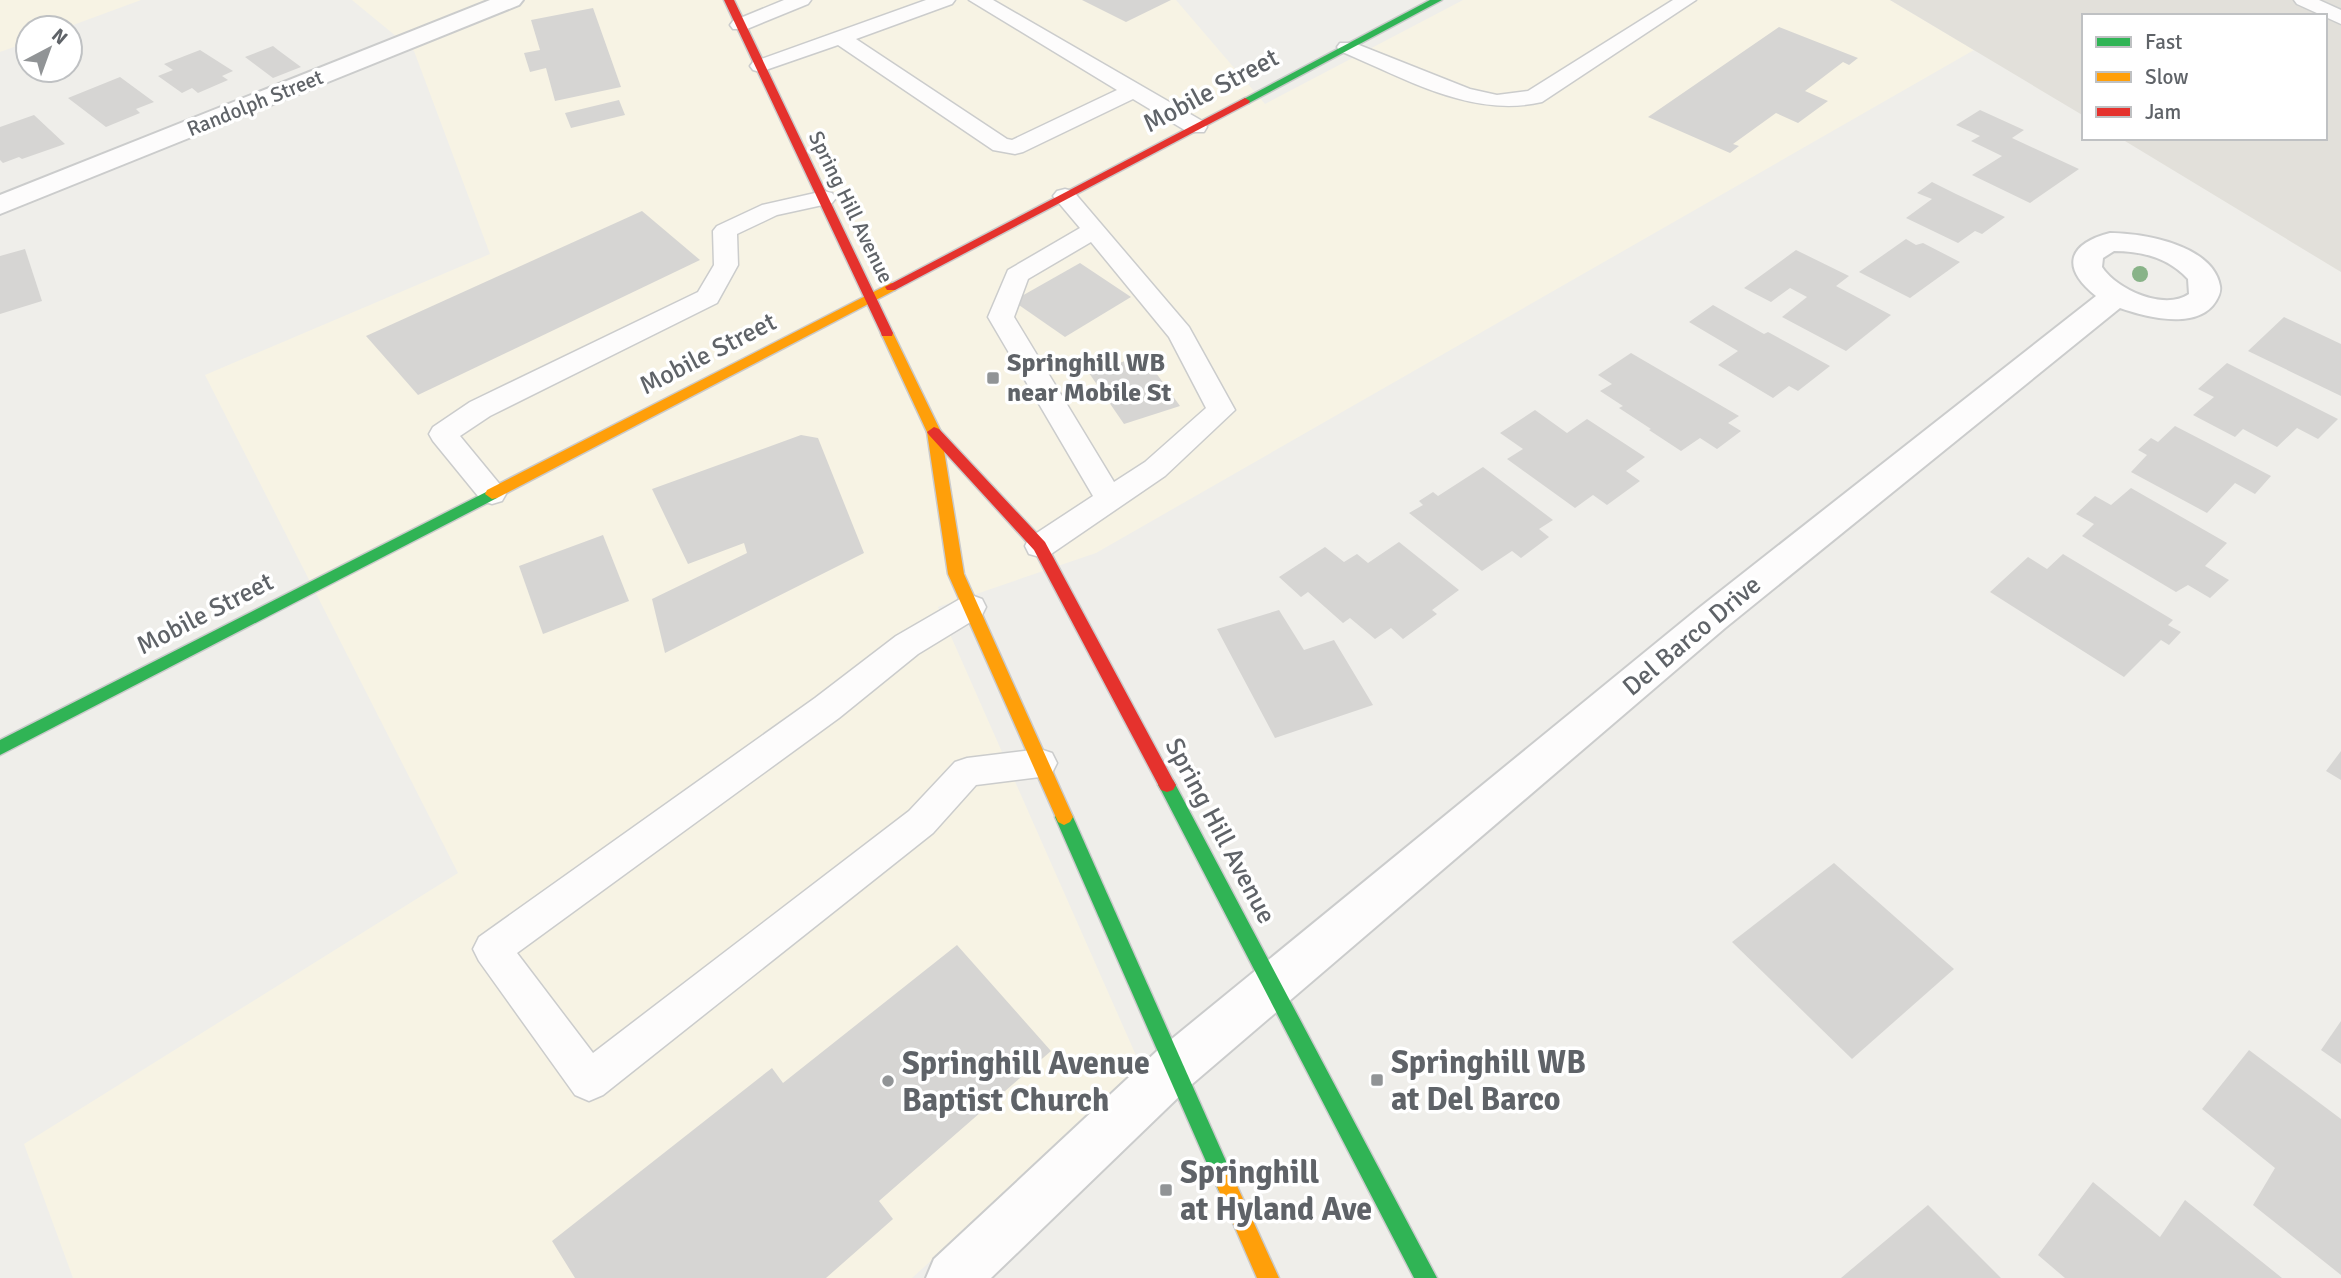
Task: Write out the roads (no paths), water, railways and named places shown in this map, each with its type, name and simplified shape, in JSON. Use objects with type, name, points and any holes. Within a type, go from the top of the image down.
[{"type":"main road","name":"Spring Hill Avenue","points":[[729,0],[872,297],[933,432],[956,573],[1268,1278]]},
{"type":"main road","name":"Mobile Street","points":[[0,748],[872,297],[1437,0]]},
{"type":"main road","name":"Spring Hill Avenue","points":[[933,432],[1040,546],[1275,986],[1426,1278]]},
{"type":"street","name":"Randolph Street","points":[[0,205],[511,0]]},
{"type":"street","name":"Del Barco Drive","points":[[953,1278],[1174,1069],[1712,618],[2117,295]]},
{"type":"lane","points":[[740,25],[801,0]]},
{"type":"lane","points":[[760,66],[945,0]]},
{"type":"lane","points":[[979,0],[1196,127]]},
{"type":"lane","points":[[1347,47],[1464,94],[1497,102],[1534,97],[1686,0]]},
{"type":"lane","points":[[2304,0],[2341,18]]},
{"type":"lane","points":[[840,37],[1002,145],[1015,147],[1134,90]]},
{"type":"lane","points":[[1040,546],[1155,469],[1221,410],[1180,333],[1065,196]]},
{"type":"lane","points":[[492,494],[443,434],[480,409],[708,297],[726,265],[725,231],[770,210],[824,198]]},
{"type":"lane","points":[[1094,230],[1017,275],[1001,317],[1110,500]]},
{"type":"lane","points":[[971,607],[907,645],[827,708],[492,949],[589,1081],[920,822],[967,772],[1040,763]]},
{"type":"place","name":"Springhill WB near Mobile St","points":[[993,378]]},
{"type":"place","name":"Springhill WB at Del Barco","points":[[1377,1080]]},
{"type":"place","name":"Springhill Avenue Baptist Church","points":[[888,1081]]},
{"type":"place","name":"Springhill at Hyland Ave","points":[[1166,1190]]}]
